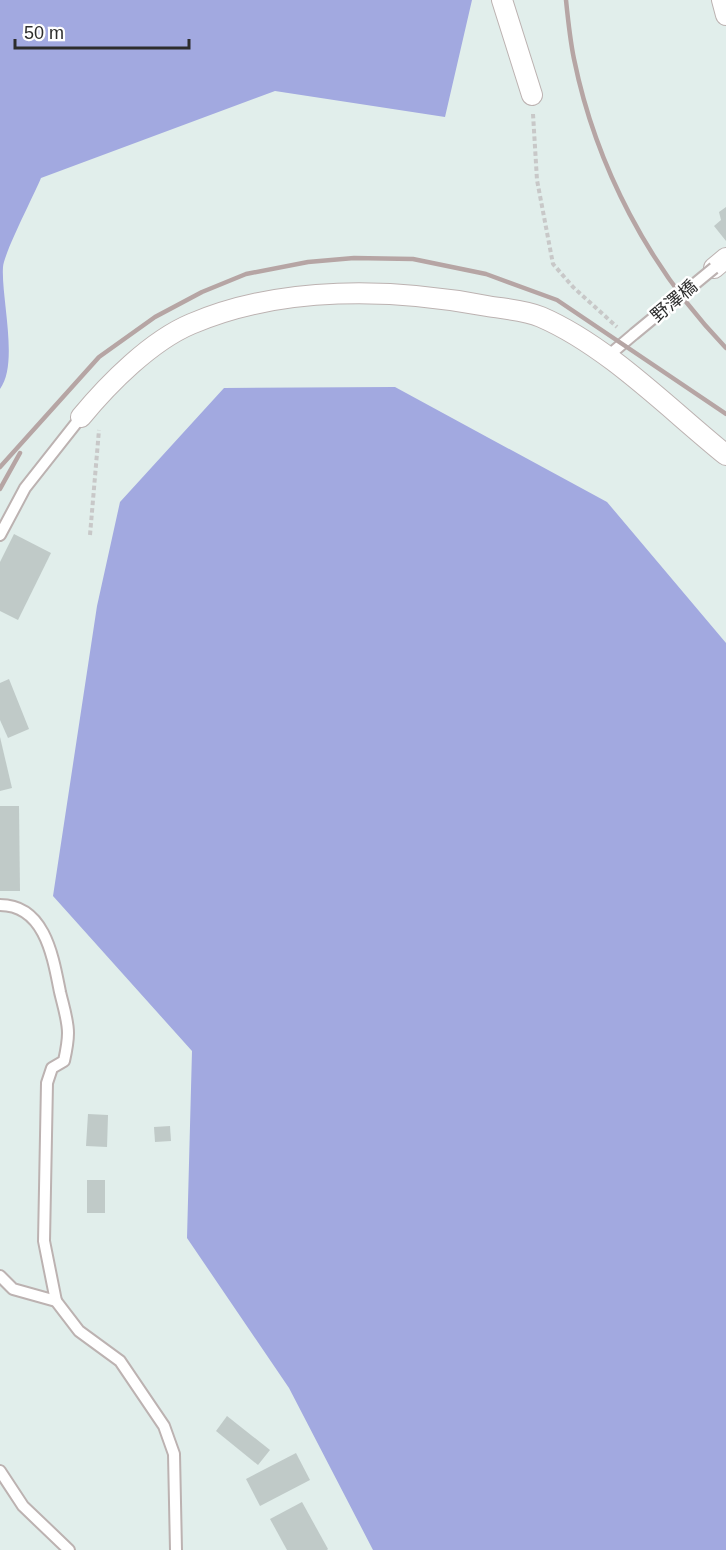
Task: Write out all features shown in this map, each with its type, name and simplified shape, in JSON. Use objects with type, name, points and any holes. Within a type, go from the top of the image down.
[{"type":"street","points":[[502,0],[532,95]]},
{"type":"street","points":[[722,0],[726,15]]},
{"type":"street","points":[[81,417],[135,360],[190,324],[260,302],[363,292],[445,298],[540,316],[608,356],[726,455]]},
{"type":"lane","name":"野澤橋","points":[[608,356],[720,263]]},
{"type":"lane","points":[[0,534],[25,488],[81,417]]},
{"type":"lane","points":[[0,905],[15,905],[28,913],[51,949],[68,1033],[64,1061],[52,1068],[47,1083],[44,1241],[56,1301],[79,1331],[120,1361],[164,1426],[174,1454],[176,1550]]},
{"type":"lane","points":[[0,1276],[13,1289],[56,1301]]},
{"type":"lane","points":[[0,1471],[23,1506],[69,1550]]},
{"type":"path","points":[[532,95],[537,180],[553,264],[573,287],[631,336]]},
{"type":"path","points":[[90,535],[99,429]]},
{"type":"shaded area","points":[[0,0],[472,0],[445,117],[275,91],[41,178],[3,267],[9,348],[6,378],[0,389]]},
{"type":"shaded area","points":[[395,387],[607,502],[726,643],[726,1550],[373,1550],[289,1388],[187,1238],[192,1051],[53,896],[97,606],[120,502],[224,388]]},
{"type":"building","points":[[726,207],[726,241],[714,226],[721,220],[719,212]]},
{"type":"building","points":[[14,534],[51,553],[18,620],[0,611],[0,562]]},
{"type":"building","points":[[9,679],[29,729],[8,738],[0,720],[0,683]]},
{"type":"building","points":[[0,737],[12,788],[0,791]]},
{"type":"building","points":[[0,806],[19,806],[20,891],[0,891]]},
{"type":"building","points":[[88,1114],[108,1115],[107,1147],[86,1146]]},
{"type":"building","points":[[170,1126],[171,1141],[155,1142],[154,1127]]},
{"type":"building","points":[[87,1180],[105,1180],[105,1213],[87,1213]]},
{"type":"building","points":[[227,1416],[270,1450],[258,1465],[216,1431]]},
{"type":"building","points":[[296,1453],[310,1480],[260,1506],[246,1479]]},
{"type":"building","points":[[302,1502],[327,1550],[287,1550],[270,1519]]},
{"type":"railway","points":[[566,0],[569,30],[584,99],[596,139],[612,177],[650,250],[673,285],[726,348]]},
{"type":"railway","points":[[0,467],[99,357],[155,317],[202,292],[246,274],[308,262],[354,258],[413,259],[486,274],[557,300],[726,414]]},
{"type":"railway","points":[[0,489],[20,453]]}]
